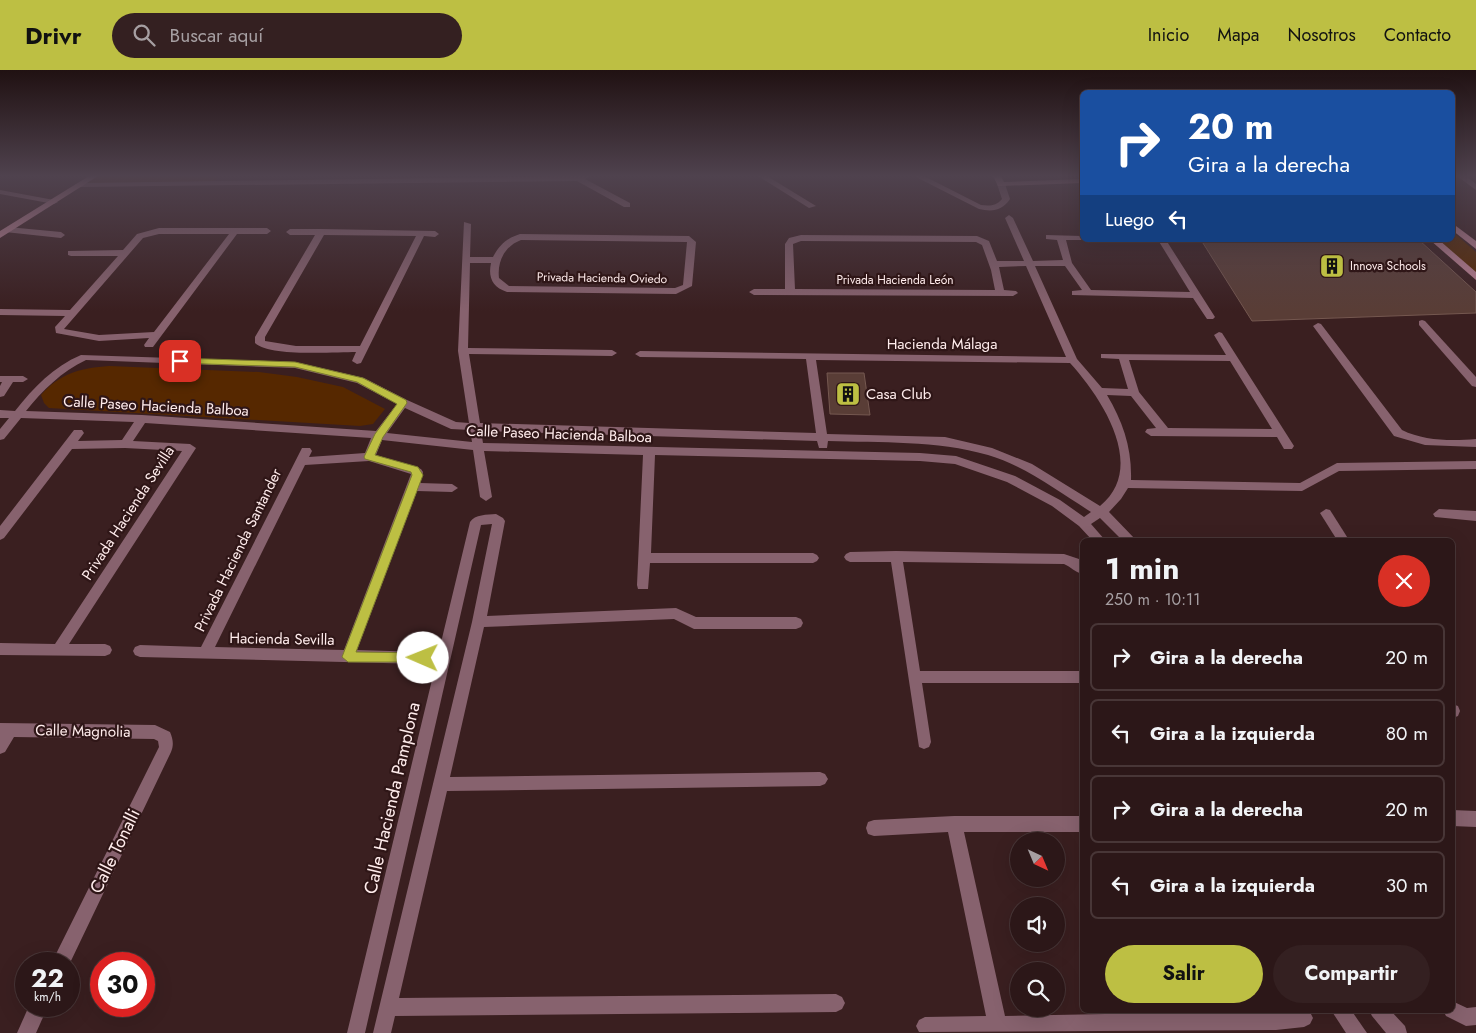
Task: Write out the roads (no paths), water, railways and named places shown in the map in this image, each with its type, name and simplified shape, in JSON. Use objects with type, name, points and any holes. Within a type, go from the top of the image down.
[{"type":"street","points":[[0,235],[23,221]]},
{"type":"street","points":[[1010,221],[1074,360],[1098,391],[1115,418],[1123,443],[1125,452],[1124,484],[1102,513],[1083,523]]},
{"type":"street","points":[[467,224],[468,260],[464,351],[480,447],[486,498]]},
{"type":"street","points":[[1455,228],[1476,246]]},
{"type":"street","points":[[8,230],[61,235]]},
{"type":"street","points":[[149,345],[235,231]]},
{"type":"street","points":[[155,335],[99,338],[59,331],[60,326],[140,236],[150,232],[267,231]]},
{"type":"street","points":[[290,232],[435,234]]},
{"type":"street","points":[[321,232],[260,337],[260,343],[268,346],[302,349],[363,349]]},
{"type":"street","points":[[357,361],[421,234]]},
{"type":"street","name":"Privada Hacienda Oviedo","points":[[520,237],[683,237],[692,242],[687,286],[676,291],[507,289],[499,287],[495,282],[494,260],[506,242],[520,237]]},
{"type":"street","points":[[1049,237],[1080,238]]},
{"type":"street","points":[[1061,237],[1068,263],[1088,293]]},
{"type":"street","points":[[790,292],[789,244],[792,240],[802,238],[976,239],[986,243],[1000,294]]},
{"type":"street","points":[[1163,242],[1210,317]]},
{"type":"street","points":[[1436,242],[1476,277]]},
{"type":"street","points":[[71,253],[125,254]]},
{"type":"street","points":[[468,260],[494,260]]},
{"type":"street","points":[[993,264],[1068,263]]},
{"type":"street","name":"Privada Hacienda León","points":[[754,292],[1013,293]]},
{"type":"street","points":[[1075,293],[1196,294]]},
{"type":"street","points":[[0,312],[73,313]]},
{"type":"street","points":[[1422,323],[1476,384]]},
{"type":"street","points":[[1318,326],[1398,434],[1414,440],[1470,443],[1476,460]]},
{"type":"street","points":[[1219,335],[1288,446]]},
{"type":"street","points":[[0,436],[48,377],[70,362],[84,357],[99,338]]},
{"type":"street","points":[[295,364],[302,349]]},
{"type":"street","points":[[464,351],[612,353]]},
{"type":"street","name":"Hacienda Málaga","points":[[640,354],[811,358],[1074,360]]},
{"type":"street","points":[[1105,356],[1233,358]]},
{"type":"street","points":[[1123,356],[1134,393],[1166,432]]},
{"type":"street","name":"Calle Paseo Hacienda Balboa","points":[[84,357],[295,364],[360,380],[403,403],[455,426],[945,441],[992,452],[1028,467],[1102,513],[1128,538]]},
{"type":"street","points":[[811,358],[823,455]]},
{"type":"street","points":[[0,394],[5,379],[23,379]]},
{"type":"street","points":[[1098,391],[1134,393]]},
{"type":"street","points":[[369,457],[378,436],[403,403]]},
{"type":"street","name":"Calle Paseo Hacienda Balboa","points":[[0,414],[142,419],[378,436],[480,447],[920,457],[956,460],[1011,479],[1056,503],[1083,523],[1097,538]]},
{"type":"street","points":[[126,444],[142,419]]},
{"type":"street","points":[[1151,432],[1280,433]]},
{"type":"street","points":[[0,535],[78,433]]},
{"type":"street","name":"Privada Hacienda Sevilla","points":[[58,650],[190,448],[126,444],[68,445]]},
{"type":"street","points":[[643,585],[649,452]]},
{"type":"street","name":"Privada Hacienda Santander","points":[[205,653],[303,456],[369,457],[414,469],[418,475],[413,487]]},
{"type":"street","points":[[1124,484],[1302,487],[1337,467],[1476,466]]},
{"type":"street","points":[[348,657],[413,487],[452,488]]},
{"type":"street","points":[[1326,513],[1343,538]]},
{"type":"street","points":[[1439,514],[1476,516]]},
{"type":"street","name":"Calle Hacienda Pamplona","points":[[356,1033],[476,522],[496,519],[499,522],[479,622],[382,1033]]},
{"type":"street","points":[[896,556],[924,742]]},
{"type":"street","points":[[850,557],[1064,559],[1080,566]]},
{"type":"street","points":[[644,558],[813,558]]},
{"type":"street","points":[[479,622],[676,613],[694,623],[796,623]]},
{"type":"street","points":[[0,649],[104,650]]},
{"type":"street","name":"Hacienda Sevilla","points":[[140,651],[423,658]]},
{"type":"street","points":[[914,677],[1080,677]]},
{"type":"street","points":[[0,747],[5,730]]},
{"type":"street","name":"Calle Magnolia","points":[[5,730],[155,732],[165,737]]},
{"type":"street","name":"Calle Tonalli","points":[[66,952],[166,747],[165,737]]},
{"type":"street","points":[[440,784],[820,779]]},
{"type":"street","points":[[1455,818],[1476,819]]},
{"type":"street","points":[[874,828],[954,824],[1080,824]]},
{"type":"street","points":[[954,824],[997,1023]]},
{"type":"street","points":[[388,1007],[836,1003]]},
{"type":"street","points":[[1455,1012],[1466,1017],[1476,1016]]},
{"type":"street","points":[[1342,1013],[1358,1033]]},
{"type":"street","points":[[1381,1013],[1398,1033]]},
{"type":"street","points":[[925,1026],[1274,1015],[1304,1018]]},
{"type":"street","points":[[26,1033],[34,1017]]},
{"type":"place","name":"Innova Schools","points":[[1332,266]]},
{"type":"place","name":"Casa Club","points":[[848,394]]}]
